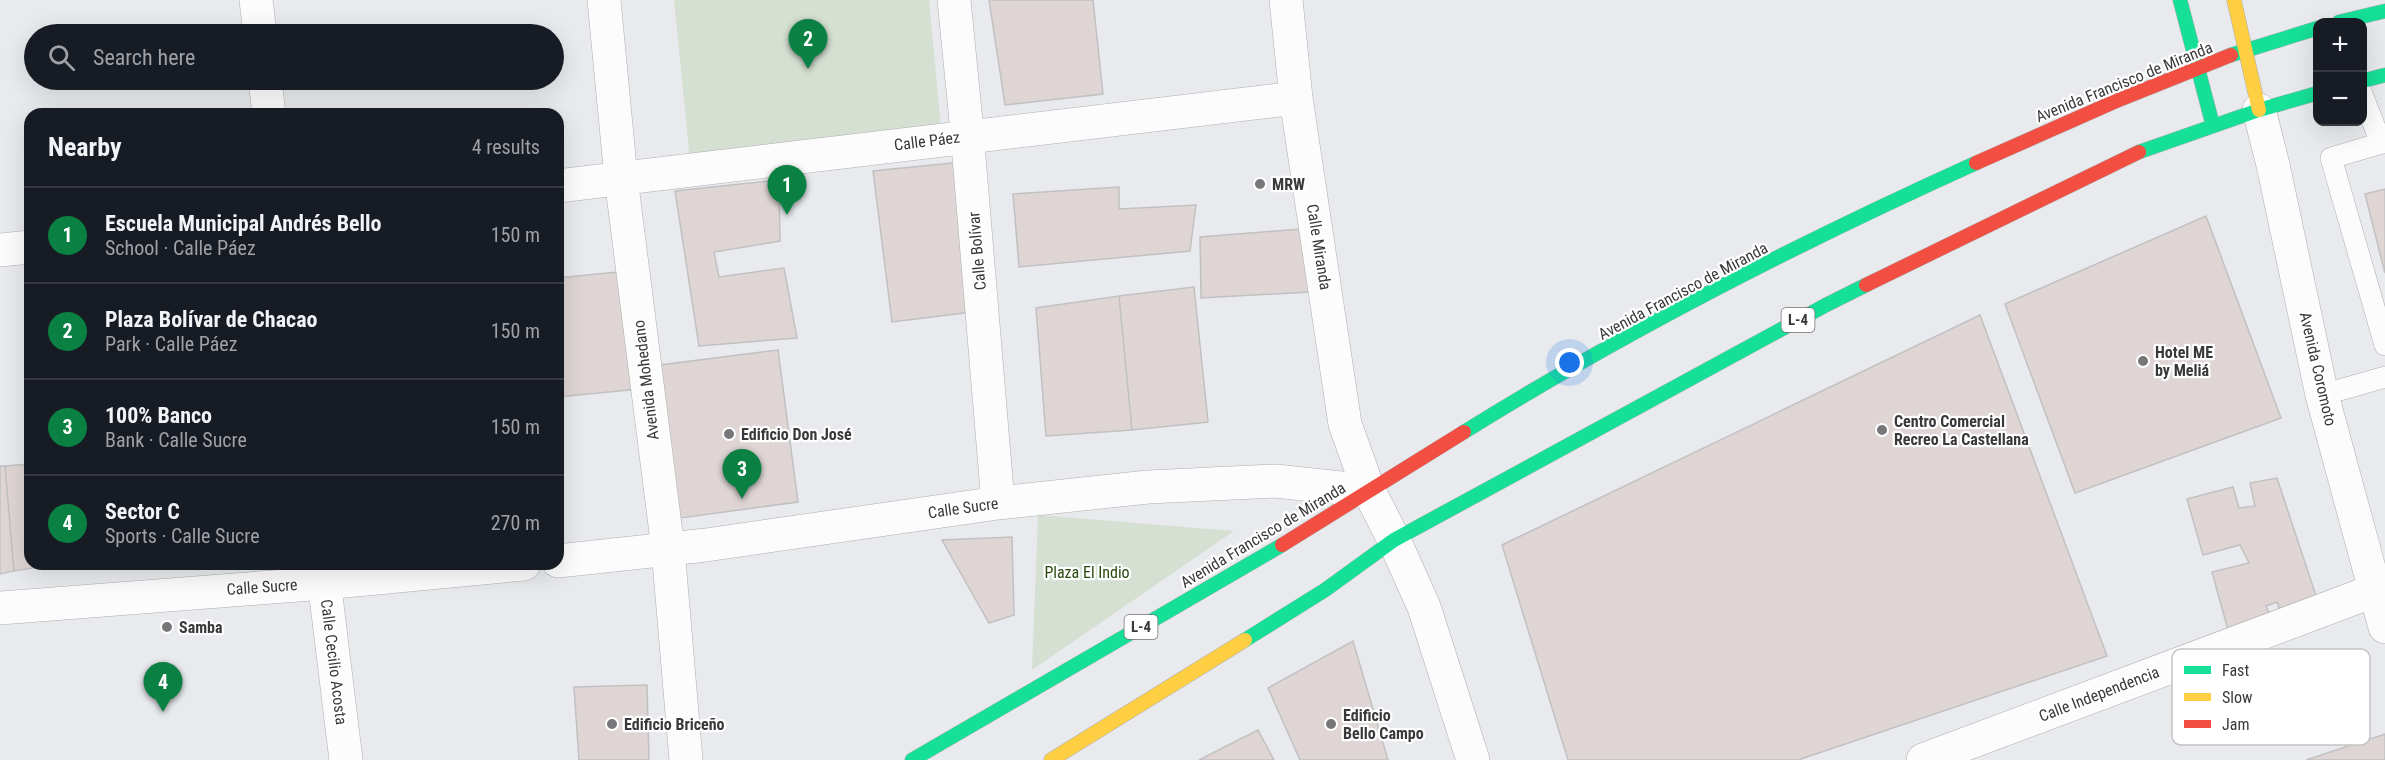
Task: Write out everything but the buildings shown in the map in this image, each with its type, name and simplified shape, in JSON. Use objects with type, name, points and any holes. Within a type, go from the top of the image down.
[{"type":"main road","points":[[2180,0],[2214,126]]},
{"type":"main road","points":[[2234,0],[2259,110]]},
{"type":"main road","points":[[2356,18],[2385,11]]},
{"type":"main road","name":"Avenida Francisco de Miranda","points":[[912,760],[1294,537],[1497,412],[1688,304],[1886,203],[2117,100],[2198,67],[2289,35],[2313,29]]},
{"type":"main road","points":[[2367,80],[2385,75]]},
{"type":"main road","name":"L-4","points":[[1051,760],[1325,590],[1394,540],[1826,304],[2130,156],[2259,110],[2313,94]]},
{"type":"street","points":[[256,0],[259,24]]},
{"type":"street","name":"Avenida Mohedano","points":[[604,0],[621,178],[668,549],[686,760]]},
{"type":"street","name":"Calle Bolívar","points":[[954,0],[998,502]]},
{"type":"street","name":"Calle Miranda","points":[[1286,0],[1296,98],[1345,424],[1369,491],[1424,607],[1473,760]]},
{"type":"street","points":[[266,90],[268,108]]},
{"type":"street","name":"Calle Páez","points":[[564,185],[1296,98]]},
{"type":"street","name":"Avenida Coromoto","points":[[2259,110],[2322,395],[2385,627]]},
{"type":"street","points":[[0,250],[24,248]]},
{"type":"street","name":"Calle Sucre","points":[[564,560],[668,549],[998,502],[1148,488],[1275,481],[1369,491]]},
{"type":"street","name":"Calle Sucre","points":[[0,608],[323,573],[390,570]]},
{"type":"street","name":"Calle Cecilio Acosta","points":[[323,573],[346,760]]},
{"type":"street","name":"Calle Independencia","points":[[2219,649],[2376,590]]},
{"type":"street","name":"Calle Independencia","points":[[1923,760],[2172,667]]},
{"type":"lane","points":[[2367,106],[2383,143],[2331,158],[2385,345]]},
{"type":"lane","points":[[2322,395],[2385,377]]},
{"type":"green space","points":[[674,0],[929,0],[942,137],[690,161]]},
{"type":"green space","name":"Plaza El Indio","points":[[1038,515],[1234,531],[1032,670]]},
{"type":"traffic: fast","points":[[2180,0],[2213,126]]},
{"type":"traffic: fast","points":[[2356,18],[2385,11]]},
{"type":"traffic: fast","points":[[2231,55],[2313,30]]},
{"type":"traffic: fast","points":[[2367,80],[2385,75]]},
{"type":"traffic: fast","points":[[2139,152],[2259,110],[2313,94]]},
{"type":"traffic: fast","points":[[1464,432],[1589,358],[1716,289],[1845,224],[1976,163]]},
{"type":"traffic: fast","points":[[1245,640],[1325,590],[1394,540],[1866,285]]},
{"type":"traffic: fast","points":[[912,760],[1282,545]]},
{"type":"traffic: slow","points":[[2234,0],[2259,110]]},
{"type":"traffic: slow","points":[[1051,760],[1245,640]]},
{"type":"traffic: jam","points":[[1976,163],[2116,101],[2231,55]]},
{"type":"traffic: jam","points":[[1866,285],[2139,152]]},
{"type":"traffic: jam","points":[[1282,545],[1464,432]]},
{"type":"place","name":"Plaza Bolívar de Chacao","points":[[808,69]]},
{"type":"place","name":"MRW","points":[[1260,184]]},
{"type":"place","name":"Escuela Municipal Andrés Bello","points":[[787,215]]},
{"type":"place","name":"Hotel ME by Meliá","points":[[2143,361]]},
{"type":"place","name":"Centro Comercial Recreo La Castellana","points":[[1882,430]]},
{"type":"place","name":"Edificio Don José","points":[[729,434]]},
{"type":"place","name":"100% Banco","points":[[742,499]]},
{"type":"place","name":"Samba","points":[[167,627]]},
{"type":"place","name":"Sector C","points":[[163,712]]},
{"type":"place","name":"Edificio Briceño","points":[[612,724]]},
{"type":"place","name":"Edificio Bello Campo","points":[[1331,724]]}]
